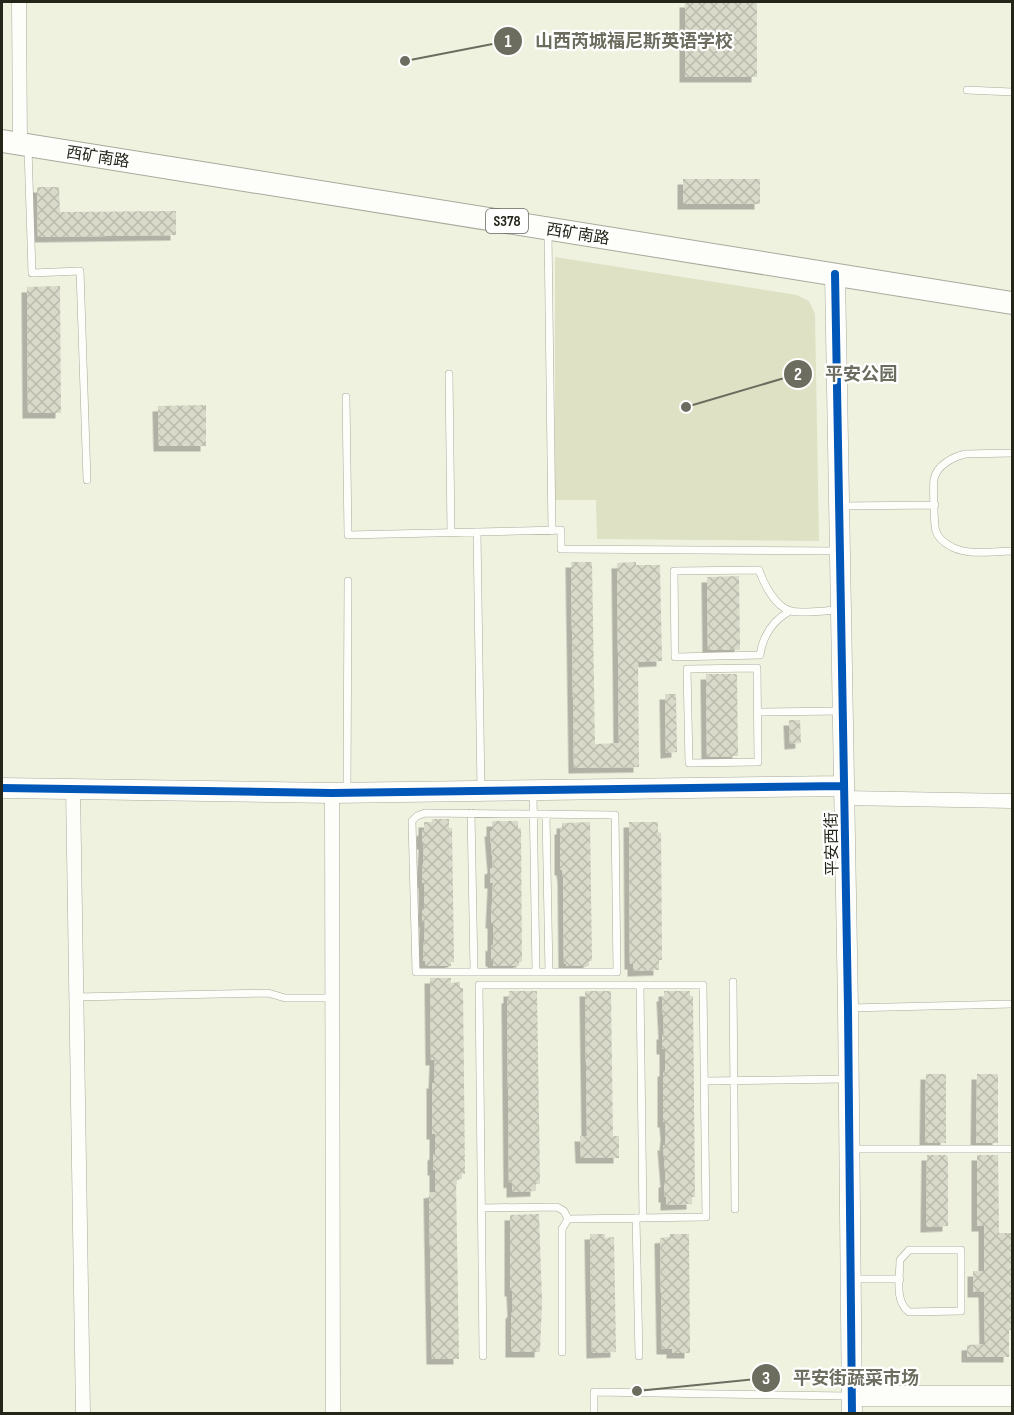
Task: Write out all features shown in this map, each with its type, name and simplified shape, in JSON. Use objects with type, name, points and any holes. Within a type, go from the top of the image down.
[{"type":"main road","name":"西矿南路","points":[[16,144],[1012,303]]},
{"type":"street","points":[[16,144],[19,2]]},
{"type":"street","name":"平安西街","points":[[835,274],[848,1008],[852,1405]]},
{"type":"street","points":[[2,788],[340,793],[533,790],[844,792],[1012,801]]},
{"type":"street","points":[[73,788],[83,1413]]},
{"type":"street","points":[[333,1413],[332,998],[340,793]]},
{"type":"street","points":[[852,1405],[1012,1396]]},
{"type":"lane","points":[[967,90],[1012,92]]},
{"type":"lane","points":[[16,144],[32,273],[80,271],[87,480]]},
{"type":"lane","points":[[548,228],[552,531]]},
{"type":"lane","points":[[449,374],[451,533]]},
{"type":"lane","points":[[346,397],[348,535],[561,530],[561,549],[840,550]]},
{"type":"lane","points":[[1012,453],[965,454],[951,459],[934,479],[935,530],[940,538],[955,549],[963,551],[1012,551]]},
{"type":"lane","points":[[839,506],[935,505]]},
{"type":"lane","points":[[477,532],[481,791]]},
{"type":"lane","points":[[790,611],[767,590],[759,570],[674,572],[675,657],[760,655],[768,630],[778,618],[790,611],[841,610]]},
{"type":"lane","points":[[340,793],[348,580]]},
{"type":"lane","points":[[757,668],[758,712],[758,762],[689,763],[687,669],[757,668]]},
{"type":"lane","points":[[758,712],[842,711]]},
{"type":"lane","points":[[533,790],[536,972]]},
{"type":"lane","points":[[425,813],[533,814],[615,815],[617,972],[416,972],[412,821],[425,813]]},
{"type":"lane","points":[[471,813],[474,972]]},
{"type":"lane","points":[[546,814],[549,972]]},
{"type":"lane","points":[[733,981],[735,1209]]},
{"type":"lane","points":[[483,1356],[479,985],[703,985],[706,1217],[568,1219]]},
{"type":"lane","points":[[639,1356],[640,985]]},
{"type":"lane","points":[[76,997],[268,993],[285,998],[332,998]]},
{"type":"lane","points":[[848,1008],[1012,1004]]},
{"type":"lane","points":[[704,1081],[848,1079]]},
{"type":"lane","points":[[849,1149],[1012,1149]]},
{"type":"lane","points":[[481,1208],[557,1207],[564,1211],[568,1219]]},
{"type":"lane","points":[[562,1352],[562,1229],[568,1219]]},
{"type":"lane","points":[[909,1250],[961,1250],[961,1311],[909,1312],[900,1300],[900,1279],[900,1260],[909,1250]]},
{"type":"lane","points":[[850,1279],[900,1279]]},
{"type":"lane","points":[[594,1413],[594,1392],[852,1405]]},
{"type":"green space","points":[[555,257],[797,295],[809,301],[815,314],[819,541],[597,539],[596,500],[555,500]]},
{"type":"building","points":[[685,2],[757,2],[757,77],[685,77]]},
{"type":"building","points":[[683,179],[760,179],[760,204],[683,204]]},
{"type":"building","points":[[37,187],[59,187],[60,212],[176,211],[176,235],[38,237]]},
{"type":"building","points":[[60,286],[61,413],[28,413],[27,287]]},
{"type":"building","points":[[206,405],[206,446],[159,446],[158,406]]},
{"type":"building","points":[[571,562],[592,562],[595,744],[619,743],[617,563],[636,562],[636,565],[660,565],[662,661],[638,662],[639,767],[574,768]]},
{"type":"building","points":[[739,576],[740,650],[708,650],[707,577]]},
{"type":"building","points":[[706,674],[737,674],[738,756],[707,757]]},
{"type":"building","points":[[665,694],[676,694],[677,752],[666,753]]},
{"type":"building","points":[[789,720],[800,720],[801,743],[790,744]]},
{"type":"building","points":[[432,819],[449,819],[449,828],[452,828],[454,962],[451,962],[451,966],[425,966],[425,961],[423,961],[425,922],[422,922],[424,844],[422,844],[422,831],[424,822],[432,822]]},
{"type":"building","points":[[492,821],[518,821],[518,828],[521,828],[522,962],[519,962],[519,966],[493,966],[493,961],[491,961],[493,883],[490,883],[490,869],[493,868],[490,831],[492,831]]},
{"type":"building","points":[[590,822],[592,961],[589,961],[589,966],[566,966],[564,963],[560,829],[562,829],[562,823]]},
{"type":"building","points":[[629,822],[658,822],[658,832],[661,833],[662,960],[659,960],[659,970],[633,971],[633,964],[630,964]]},
{"type":"building","points":[[430,978],[451,978],[451,983],[460,982],[460,988],[463,988],[465,1174],[462,1174],[462,1179],[456,1179],[459,1359],[432,1359],[429,1193],[435,1192],[432,1083],[434,1083],[435,1060],[431,1060]]},
{"type":"building","points":[[509,991],[537,991],[540,1184],[536,1184],[536,1191],[512,1192],[512,1182],[509,1183],[507,998],[509,998]]},
{"type":"building","points":[[585,991],[611,991],[613,1136],[619,1136],[619,1158],[581,1158],[580,1136],[587,1136]]},
{"type":"building","points":[[664,991],[690,991],[690,996],[693,996],[695,1197],[692,1197],[692,1204],[666,1205],[666,1197],[664,1197],[664,1182],[666,1182],[663,1145],[665,1145],[666,1134],[665,1122],[663,1122],[665,1049],[662,1049],[662,1034],[664,1034],[662,996],[664,996]]},
{"type":"building","points":[[926,1074],[946,1074],[946,1143],[925,1143]]},
{"type":"building","points":[[977,1074],[998,1074],[998,1143],[976,1143]]},
{"type":"building","points":[[927,1155],[946,1155],[948,1157],[948,1226],[926,1227]]},
{"type":"building","points":[[977,1155],[998,1155],[999,1233],[1012,1233],[1012,1330],[1009,1330],[1009,1357],[967,1357],[967,1345],[985,1344],[984,1292],[973,1292],[973,1271],[984,1271],[984,1226],[977,1226]]},
{"type":"building","points":[[539,1214],[542,1302],[540,1352],[511,1352],[511,1314],[513,1311],[512,1291],[510,1291],[510,1215]]},
{"type":"building","points":[[590,1234],[605,1234],[605,1238],[614,1237],[616,1352],[592,1353]]},
{"type":"building","points":[[670,1234],[689,1234],[690,1353],[672,1353],[672,1349],[662,1349],[660,1238],[670,1237]]},
{"type":"cycle path","points":[[835,274],[848,1008],[852,1414]]},
{"type":"cycle path","points":[[2,788],[332,793],[844,786]]},
{"type":"place","name":"山西芮城福尼斯英语学校","points":[[405,61]]},
{"type":"place","name":"平安公园","points":[[686,407]]},
{"type":"place","name":"平安街蔬菜市场","points":[[637,1391]]}]
